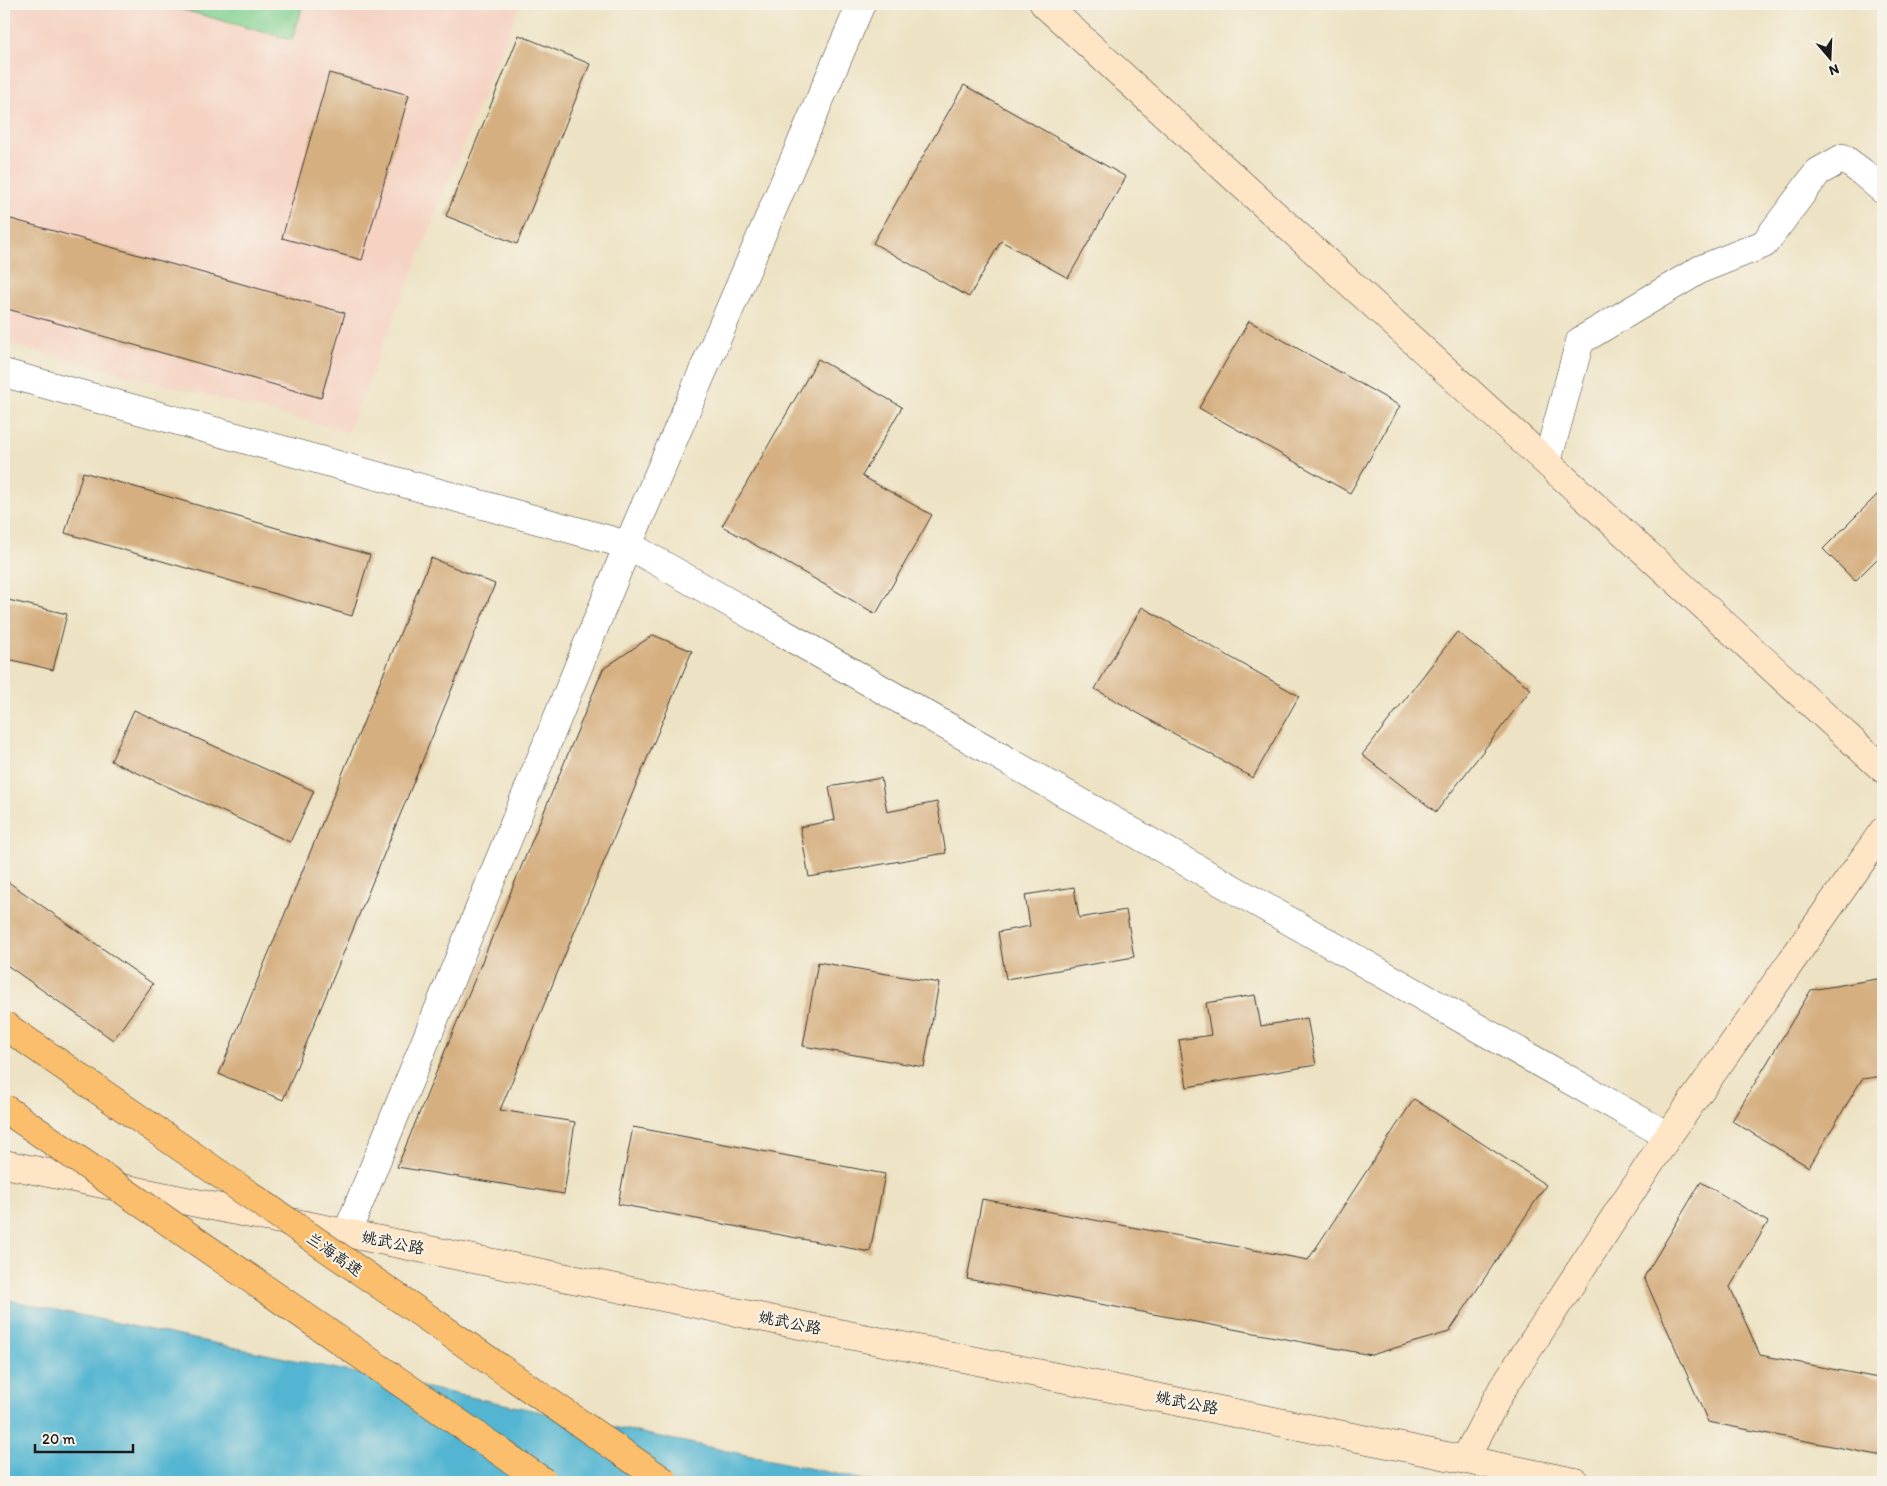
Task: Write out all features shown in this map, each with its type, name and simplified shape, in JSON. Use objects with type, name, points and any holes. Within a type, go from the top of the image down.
[{"type":"highway","name":"兰海高速","points":[[4,1025],[665,1482]]},
{"type":"highway","points":[[4,1108],[544,1482]]},
{"type":"street","points":[[347,1233],[628,545],[861,4]]},
{"type":"street","points":[[1044,4],[1883,769]]},
{"type":"street","points":[[1547,462],[1580,341],[1701,269],[1764,244],[1818,172],[1843,158],[1883,190]]},
{"type":"street","points":[[4,373],[628,545],[1668,1136]]},
{"type":"street","points":[[1465,1459],[1502,1389],[1668,1136],[1883,831]]},
{"type":"street","name":"姚武公路","points":[[4,1164],[1575,1482]]},
{"type":"shaded area","points":[[4,4],[520,4],[348,432],[4,343]]},
{"type":"green space","points":[[162,4],[303,4],[292,40]]},
{"type":"water","points":[[4,1299],[875,1482],[4,1482]]},
{"type":"building","points":[[519,35],[590,64],[517,244],[446,216]]},
{"type":"building","points":[[329,73],[409,95],[362,260],[282,238]]},
{"type":"building","points":[[964,85],[1126,177],[1068,278],[1001,241],[969,297],[873,243]]},
{"type":"building","points":[[4,217],[345,313],[321,398],[4,308]]},
{"type":"building","points":[[1249,321],[1400,406],[1350,493],[1199,408]]},
{"type":"building","points":[[818,359],[902,407],[862,476],[932,515],[876,614],[722,526]]},
{"type":"building","points":[[83,472],[370,555],[352,616],[65,533]]},
{"type":"building","points":[[1883,489],[1883,553],[1855,581],[1823,549]]},
{"type":"building","points":[[431,558],[495,584],[283,1100],[219,1074]]},
{"type":"building","points":[[4,599],[67,614],[53,670],[4,658]]},
{"type":"building","points":[[1142,607],[1299,696],[1253,778],[1095,689]]},
{"type":"building","points":[[1457,632],[1531,689],[1436,812],[1362,755]]},
{"type":"building","points":[[653,635],[692,651],[500,1110],[575,1122],[564,1194],[397,1167],[603,669]]},
{"type":"building","points":[[134,710],[314,791],[290,842],[111,761]]},
{"type":"building","points":[[881,778],[887,812],[937,802],[946,853],[809,877],[800,827],[835,820],[829,787]]},
{"type":"building","points":[[4,879],[153,984],[113,1040],[4,963]]},
{"type":"building","points":[[1074,887],[1079,918],[1126,910],[1134,957],[1006,979],[998,932],[1030,926],[1025,895]]},
{"type":"building","points":[[818,962],[939,983],[924,1067],[803,1046]]},
{"type":"building","points":[[1883,978],[1883,1076],[1862,1079],[1809,1167],[1732,1121],[1811,990]]},
{"type":"building","points":[[1255,995],[1261,1026],[1307,1018],[1316,1065],[1187,1087],[1179,1040],[1211,1035],[1206,1003]]},
{"type":"building","points":[[1414,1099],[1546,1185],[1449,1332],[1371,1355],[967,1279],[982,1199],[1308,1260]]},
{"type":"building","points":[[633,1127],[885,1174],[870,1252],[618,1204]]},
{"type":"building","points":[[1701,1182],[1768,1222],[1730,1287],[1760,1355],[1883,1379],[1883,1456],[1708,1422],[1644,1277]]}]
